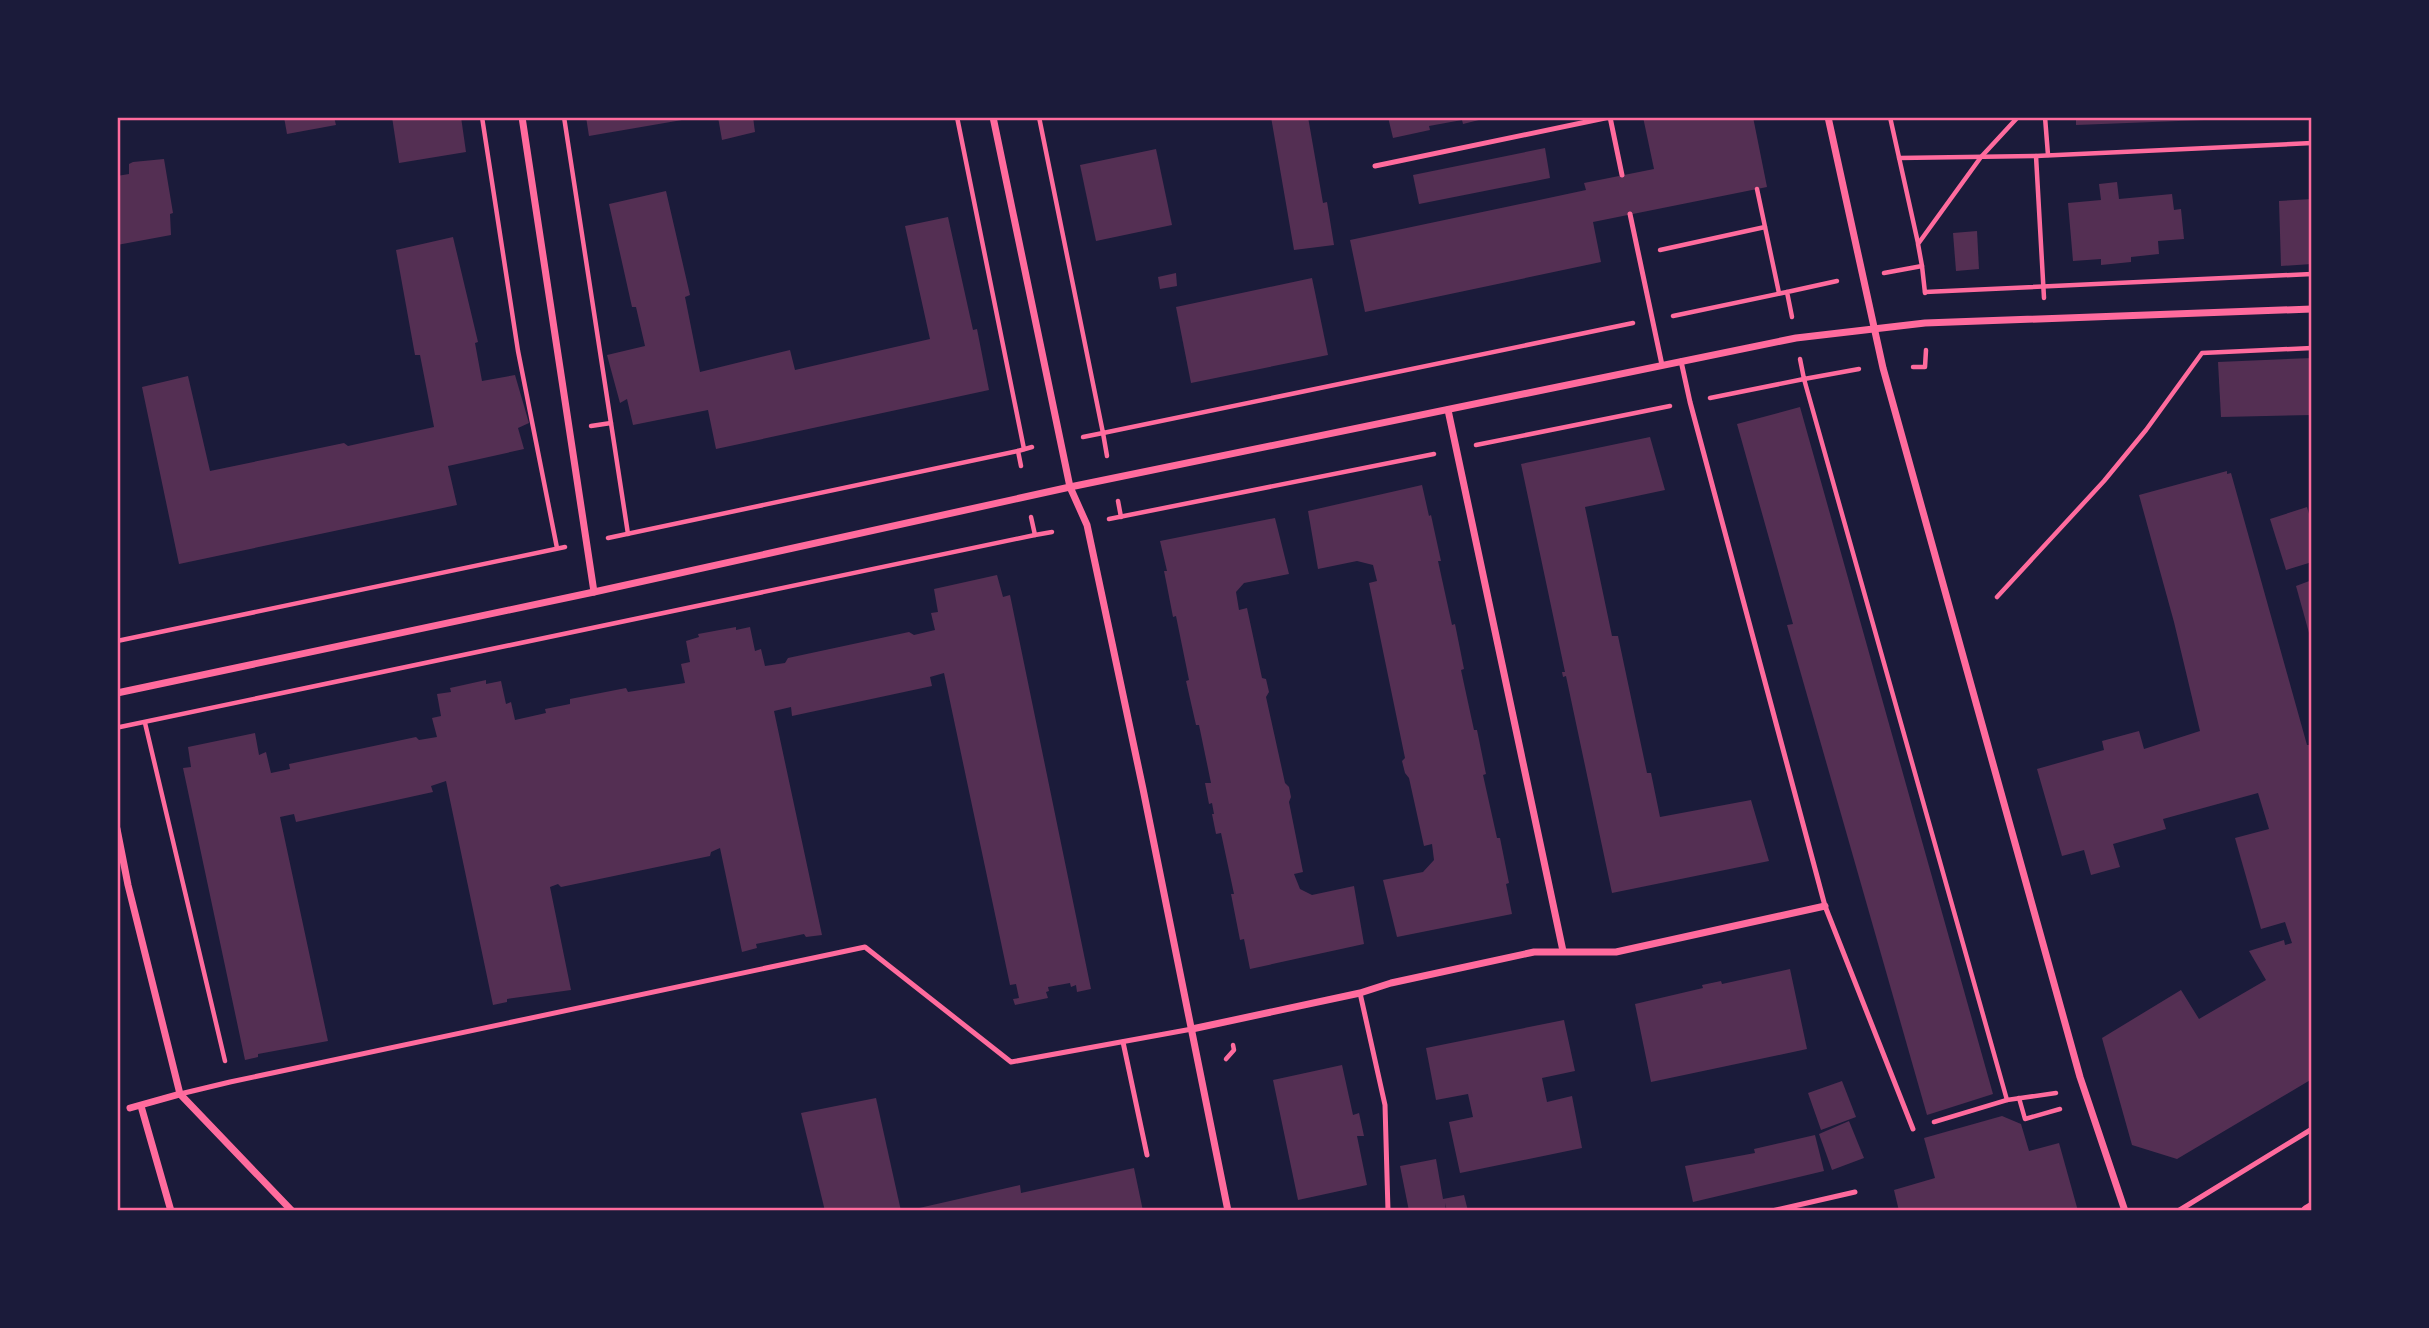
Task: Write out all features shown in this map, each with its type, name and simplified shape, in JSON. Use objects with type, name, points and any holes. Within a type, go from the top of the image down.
[{"type":"street","points":[[522,117],[594,592]]},
{"type":"street","points":[[993,117],[1070,487],[1087,525],[1228,1211]]},
{"type":"street","points":[[1828,117],[1883,368],[2076,1063],[2125,1211]]},
{"type":"street","points":[[117,693],[1070,487],[1796,338],[1874,327],[2312,309]]},
{"type":"street","points":[[1448,410],[1563,951]]},
{"type":"street","points":[[117,830],[180,1094],[292,1211]]},
{"type":"street","points":[[1192,1029],[1521,955],[1563,951],[1616,952],[1825,906]]},
{"type":"street","points":[[130,1108],[180,1094]]},
{"type":"street","points":[[141,1106],[171,1211]]},
{"type":"lane","points":[[1374,166],[1610,117],[1622,175]]},
{"type":"lane","points":[[1630,214],[1662,365]]},
{"type":"lane","points":[[1681,361],[1825,906],[1913,1129]]},
{"type":"lane","points":[[180,1094],[865,947],[1011,1062],[1192,1029]]},
{"type":"lane","points":[[1360,993],[1385,1105],[1388,1211]]},
{"type":"lane","points":[[1123,1042],[1147,1155]]},
{"type":"lane","points":[[2178,1211],[2312,1129]]},
{"type":"lane","points":[[1772,1211],[1855,1192]]},
{"type":"path","points":[[482,117],[518,351],[557,548]]},
{"type":"path","points":[[564,117],[628,534]]},
{"type":"path","points":[[957,117],[1024,449]]},
{"type":"path","points":[[1039,117],[1108,457]]},
{"type":"path","points":[[1890,117],[1918,244],[1925,306]]},
{"type":"path","points":[[1918,244],[1981,157],[2018,117]]},
{"type":"path","points":[[2045,117],[2048,155]]},
{"type":"path","points":[[1899,158],[2036,156],[2312,144]]},
{"type":"path","points":[[2036,156],[2045,318]]},
{"type":"path","points":[[1757,189],[1779,293]]},
{"type":"path","points":[[1639,255],[1765,227]]},
{"type":"path","points":[[1883,273],[1922,266]]},
{"type":"path","points":[[1925,292],[2312,274]]},
{"type":"path","points":[[1081,437],[1837,281]]},
{"type":"path","points":[[1787,292],[1792,317]]},
{"type":"path","points":[[1997,597],[2104,481],[2146,430],[2202,353],[2312,348]]},
{"type":"path","points":[[1913,367],[1925,367],[1926,349]]},
{"type":"path","points":[[1799,354],[2007,1100]]},
{"type":"path","points":[[1481,444],[1859,369]]},
{"type":"path","points":[[588,427],[611,423]]},
{"type":"path","points":[[1021,466],[1018,451],[1032,447]]},
{"type":"path","points":[[1108,519],[1442,452]]},
{"type":"path","points":[[1117,499],[1121,517]]},
{"type":"path","points":[[1031,516],[1035,534]]},
{"type":"path","points":[[120,727],[1052,532]]},
{"type":"path","points":[[117,641],[128,639]]},
{"type":"path","points":[[145,723],[230,1082]]},
{"type":"path","points":[[1226,1059],[1234,1050],[1233,1045]]},
{"type":"path","points":[[1913,1129],[2007,1100],[2056,1093]]},
{"type":"path","points":[[2019,1098],[2025,1119],[2060,1109]]},
{"type":"building","points":[[284,117],[334,117],[336,125],[287,134]]},
{"type":"building","points":[[392,117],[461,117],[466,152],[399,163]]},
{"type":"building","points":[[586,117],[682,117],[682,120],[589,136]]},
{"type":"building","points":[[718,117],[753,117],[755,132],[722,140]]},
{"type":"building","points":[[1271,117],[1308,117],[1323,203],[1327,202],[1334,245],[1294,250]]},
{"type":"building","points":[[1388,117],[1487,118],[1463,124],[1462,120],[1429,126],[1430,130],[1393,138]]},
{"type":"building","points":[[1643,117],[1753,117],[1767,187],[1593,222],[1601,262],[1365,312],[1350,240],[1586,190],[1584,183],[1654,169]]},
{"type":"building","points":[[2076,117],[2230,117],[2230,119],[2076,125]]},
{"type":"building","points":[[1545,148],[1550,178],[1419,204],[1413,175]]},
{"type":"building","points":[[1156,149],[1172,225],[1096,241],[1080,165]]},
{"type":"building","points":[[164,159],[173,213],[170,214],[171,235],[117,245],[117,176],[129,174],[129,164],[133,162]]},
{"type":"building","points":[[2117,182],[2119,199],[2172,194],[2174,210],[2181,209],[2184,239],[2158,241],[2159,254],[2131,257],[2131,262],[2101,265],[2101,259],[2073,261],[2068,203],[2101,200],[2099,184]]},
{"type":"building","points":[[666,191],[690,295],[685,297],[700,372],[790,350],[795,370],[930,339],[905,226],[948,217],[973,330],[977,329],[989,390],[716,449],[708,410],[633,425],[627,399],[620,403],[607,355],[645,346],[636,307],[632,307],[609,204]]},
{"type":"building","points":[[2312,199],[2312,264],[2281,266],[2279,201]]},
{"type":"building","points":[[1977,231],[1979,269],[1956,271],[1953,233]]},
{"type":"building","points":[[453,237],[478,342],[475,343],[482,381],[515,375],[529,423],[518,428],[524,449],[448,466],[457,505],[179,564],[142,387],[188,376],[210,471],[434,427],[420,355],[415,355],[396,250]]},
{"type":"building","points":[[1176,273],[1177,286],[1160,289],[1158,277]]},
{"type":"building","points":[[1312,278],[1328,355],[1191,383],[1176,307]]},
{"type":"building","points":[[2312,358],[2312,415],[2221,417],[2218,362]]},
{"type":"building","points":[[1800,407],[1993,1094],[1927,1115],[1787,625],[1793,624],[1737,424]]},
{"type":"building","points":[[1650,437],[1665,490],[1585,507],[1612,636],[1618,636],[1647,773],[1651,773],[1660,817],[1751,800],[1769,861],[1612,893],[1566,676],[1563,677],[1562,672],[1565,672],[1521,464]]},
{"type":"building","points":[[2227,471],[2227,474],[2231,473],[2312,755],[2312,1079],[2177,1159],[2132,1145],[2102,1038],[2181,990],[2199,1019],[2266,980],[2249,951],[2284,940],[2285,945],[2292,943],[2285,922],[2261,929],[2235,838],[2269,829],[2258,793],[2163,819],[2166,829],[2113,844],[2120,867],[2091,875],[2084,850],[2062,856],[2037,769],[2104,750],[2102,741],[2139,731],[2144,749],[2200,731],[2174,622],[2139,495]]},
{"type":"building","points":[[1422,485],[1441,561],[1438,561],[1452,625],[1455,624],[1464,669],[1461,670],[1486,774],[1483,775],[1497,838],[1500,838],[1512,914],[1397,937],[1383,880],[1423,872],[1434,860],[1432,844],[1424,846],[1409,778],[1402,761],[1405,758],[1369,583],[1377,581],[1373,565],[1357,561],[1318,569],[1308,511]]},
{"type":"building","points":[[2307,507],[2312,524],[2312,562],[2286,570],[2270,519]]},
{"type":"building","points":[[1275,518],[1289,574],[1244,583],[1236,592],[1239,610],[1247,608],[1262,678],[1266,679],[1269,692],[1266,697],[1285,783],[1289,787],[1289,802],[1303,872],[1294,874],[1300,889],[1312,895],[1354,886],[1364,944],[1250,969],[1244,939],[1240,940],[1231,894],[1234,894],[1221,833],[1216,834],[1212,803],[1209,804],[1205,783],[1211,783],[1199,725],[1196,725],[1186,681],[1189,680],[1176,616],[1173,617],[1160,541]]},
{"type":"building","points":[[997,575],[1003,597],[1010,595],[1091,989],[1077,992],[1076,985],[1071,987],[1070,983],[1048,987],[1048,998],[1015,1005],[1013,999],[1019,998],[1016,984],[1010,985],[944,673],[930,677],[932,686],[792,716],[791,707],[774,711],[822,935],[806,937],[804,934],[756,944],[757,948],[742,952],[720,848],[711,852],[710,856],[550,887],[571,990],[507,999],[507,1002],[493,1005],[446,781],[431,786],[433,792],[296,822],[294,814],[280,817],[328,1041],[258,1054],[258,1057],[245,1060],[183,768],[191,767],[188,747],[255,733],[259,755],[266,752],[271,773],[290,769],[289,764],[416,737],[419,740],[437,737],[432,718],[441,716],[437,694],[451,692],[450,688],[486,680],[486,684],[501,681],[506,704],[511,702],[515,720],[546,713],[545,709],[570,704],[570,699],[626,688],[628,692],[685,683],[681,664],[690,662],[686,641],[699,637],[698,634],[750,627],[755,651],[761,649],[765,666],[785,663],[788,658],[909,632],[914,635],[935,630],[931,613],[938,612],[934,589]]},
{"type":"building","points":[[2312,580],[2312,640],[2311,640],[2296,586]]},
{"type":"building","points":[[1790,969],[1807,1049],[1651,1082],[1635,1004],[1703,988],[1702,985],[1721,981],[1722,984]]},
{"type":"building","points":[[1564,1020],[1575,1071],[1542,1078],[1547,1102],[1572,1096],[1582,1148],[1460,1173],[1449,1122],[1473,1117],[1468,1094],[1436,1100],[1426,1048]]},
{"type":"building","points":[[1342,1065],[1353,1115],[1359,1113],[1364,1136],[1357,1136],[1367,1185],[1298,1200],[1273,1080]]},
{"type":"building","points":[[1842,1081],[1856,1117],[1821,1130],[1808,1093]]},
{"type":"building","points":[[876,1098],[901,1211],[825,1211],[801,1113]]},
{"type":"building","points":[[2002,1116],[2021,1124],[2029,1151],[2059,1143],[2078,1211],[1899,1211],[1894,1190],[1935,1178],[1924,1138]]},
{"type":"building","points":[[1849,1121],[1864,1158],[1832,1170],[1819,1134]]},
{"type":"building","points":[[1815,1135],[1824,1171],[1693,1202],[1685,1166],[1755,1153],[1754,1149]]},
{"type":"building","points":[[1436,1159],[1443,1199],[1464,1195],[1468,1211],[1447,1211],[1445,1203],[1446,1211],[1409,1211],[1400,1166]]},
{"type":"building","points":[[1134,1168],[1143,1211],[906,1211],[1020,1185],[1021,1193]]}]
